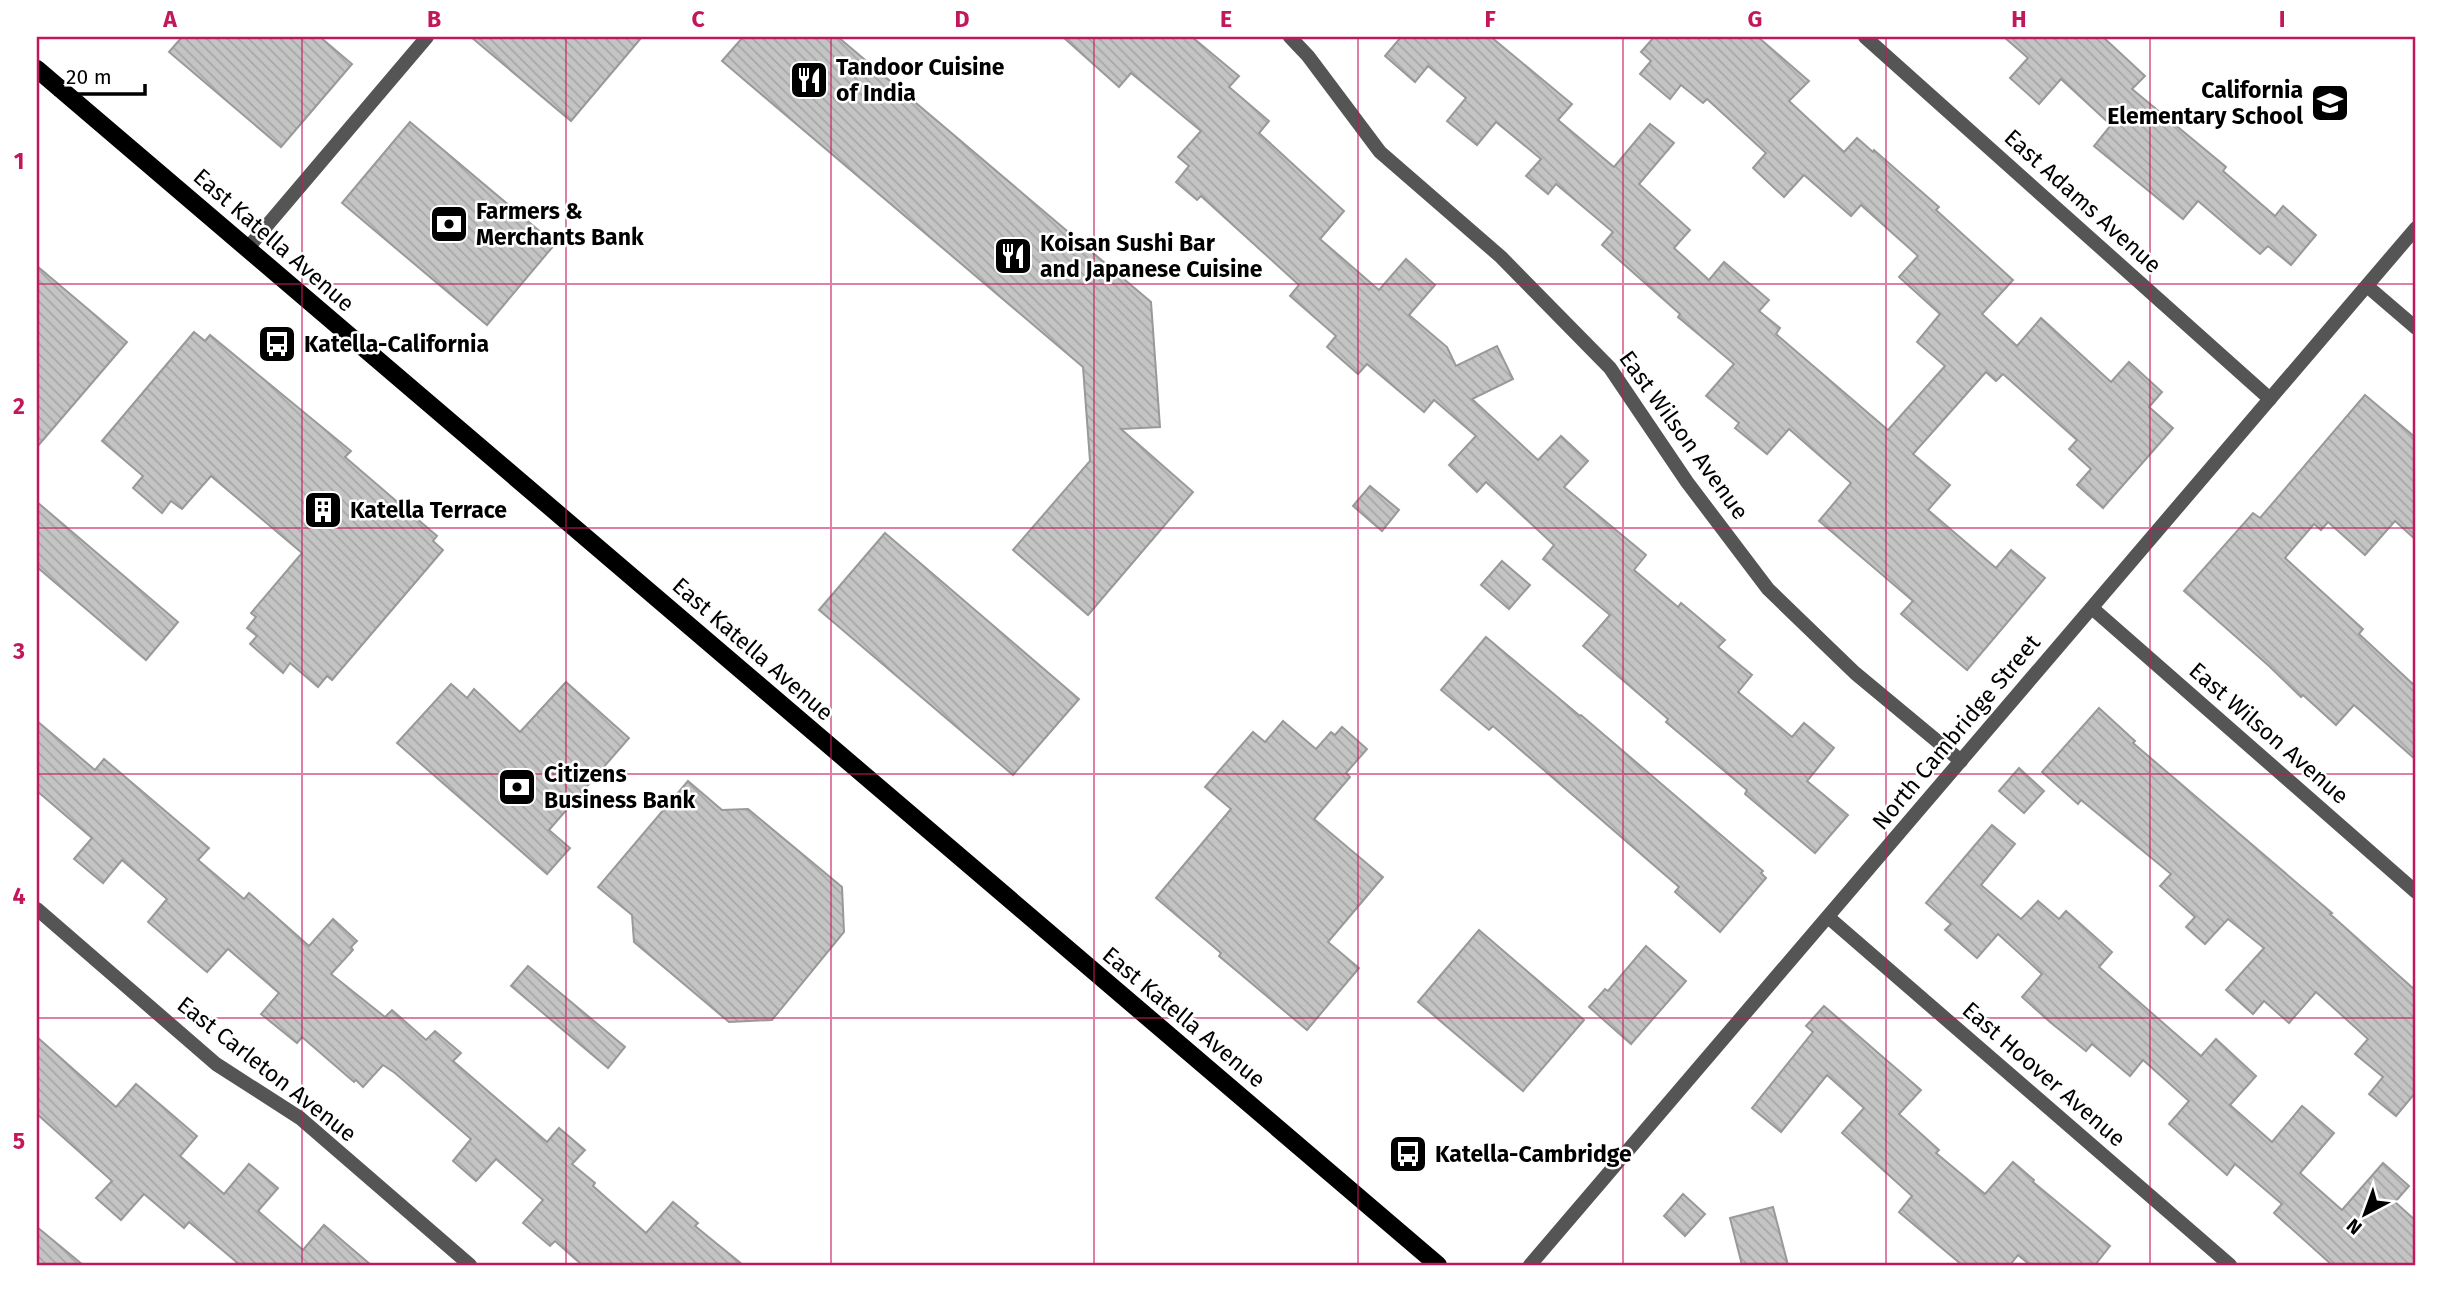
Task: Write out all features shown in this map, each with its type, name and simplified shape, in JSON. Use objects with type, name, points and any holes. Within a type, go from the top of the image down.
[{"type":"main road","name":"East Katella Avenue","points":[[37,69],[1438,1265]]},
{"type":"street","points":[[247,249],[427,37]]},
{"type":"street","name":"East Wilson Avenue","points":[[1290,37],[1308,56],[1380,152],[1501,257],[1610,368],[1687,482],[1768,589],[1856,673],[1961,761]]},
{"type":"street","name":"East Adams Avenue","points":[[1865,37],[2270,399]]},
{"type":"street","name":"North Cambridge Street","points":[[1530,1265],[2416,228]]},
{"type":"street","points":[[2367,286],[2416,328]]},
{"type":"street","name":"East Wilson Avenue","points":[[2092,608],[2416,892]]},
{"type":"street","name":"East Carleton Avenue","points":[[37,909],[216,1064],[300,1118],[470,1265]]},
{"type":"street","name":"East Hoover Avenue","points":[[1828,918],[2230,1265]]},
{"type":"building","points":[[182,37],[320,37],[352,64],[281,147],[169,52]]},
{"type":"building","points":[[471,37],[642,37],[571,121]]},
{"type":"building","points":[[743,37],[838,37],[1151,302],[1160,427],[1121,429],[1193,492],[1088,615],[1013,550],[1090,461],[1083,367],[722,61]]},
{"type":"building","points":[[1063,37],[1192,37],[1239,76],[1229,87],[1269,121],[1259,133],[1344,211],[1320,239],[1379,290],[1406,259],[1435,285],[1409,315],[1447,347],[1456,366],[1497,346],[1513,379],[1472,399],[1538,460],[1561,436],[1588,461],[1564,487],[1646,555],[1634,570],[1678,607],[1681,603],[1725,640],[1718,647],[1752,675],[1738,692],[1792,737],[1804,723],[1834,748],[1807,781],[1848,815],[1815,853],[1745,794],[1747,790],[1666,722],[1668,719],[1583,646],[1610,615],[1543,559],[1554,545],[1486,482],[1477,492],[1449,465],[1476,436],[1434,400],[1424,412],[1367,364],[1358,374],[1327,347],[1336,336],[1290,296],[1299,285],[1201,196],[1197,200],[1176,182],[1189,166],[1178,157],[1201,131],[1131,73],[1119,87]]},
{"type":"building","points":[[1401,37],[1491,37],[1572,104],[1558,120],[1614,167],[1650,124],[1674,143],[1639,184],[1690,230],[1674,248],[1709,280],[1724,262],[1769,300],[1759,311],[1780,328],[1776,334],[1888,430],[1945,366],[1917,342],[1940,314],[1899,277],[1918,256],[1861,205],[1851,216],[1804,175],[1784,197],[1753,168],[1766,153],[1707,99],[1703,103],[1681,85],[1670,99],[1640,74],[1651,61],[1641,52],[1654,37],[1758,37],[1809,81],[1789,101],[1844,152],[1857,138],[1873,152],[1874,150],[1939,207],[1936,210],[2013,280],[1982,314],[2017,346],[2041,318],[2111,382],[2129,362],[2162,392],[2149,407],[2173,428],[2103,508],[2077,485],[2091,469],[2069,449],[2077,440],[2003,374],[1996,381],[1986,372],[1913,454],[1950,485],[1928,510],[1996,568],[2011,550],[2045,578],[1967,670],[1901,614],[1913,601],[1819,521],[1851,483],[1789,429],[1767,454],[1735,428],[1739,423],[1706,396],[1734,364],[1678,317],[1680,314],[1602,245],[1613,232],[1556,184],[1548,194],[1526,176],[1541,159],[1496,122],[1477,145],[1447,121],[1466,98],[1428,66],[1415,82],[1385,56]]},
{"type":"building","points":[[2004,37],[2103,37],[2145,76],[2132,89],[2226,167],[2223,171],[2275,216],[2283,206],[2316,235],[2291,265],[2268,246],[2260,254],[2198,201],[2183,219],[2094,146],[2111,125],[2061,79],[2039,104],[2010,78],[2028,58]]},
{"type":"building","name":"Farmers & Merchants Bank","points":[[410,122],[555,244],[487,325],[342,203]]},
{"type":"building","points":[[37,266],[127,342],[37,447]]},
{"type":"building","name":"Katella Terrace","points":[[194,332],[205,341],[210,335],[351,451],[345,457],[437,536],[433,541],[443,550],[332,680],[327,676],[318,687],[290,663],[283,673],[250,644],[257,636],[247,628],[256,617],[251,613],[302,553],[211,476],[182,509],[171,501],[162,513],[133,488],[143,476],[102,441]]},
{"type":"building","points":[[2365,395],[2416,438],[2416,540],[2395,521],[2365,555],[2328,522],[2321,530],[2314,524],[2285,558],[2363,629],[2359,634],[2416,687],[2416,760],[2354,705],[2336,725],[2303,695],[2301,697],[2184,591],[2253,513],[2260,518]]},
{"type":"building","points":[[1370,486],[1399,510],[1382,531],[1353,506]]},
{"type":"building","points":[[37,502],[178,622],[146,660],[37,567]]},
{"type":"building","points":[[885,533],[1079,699],[1013,775],[819,610]]},
{"type":"building","points":[[1502,561],[1530,585],[1509,609],[1481,585]]},
{"type":"building","points":[[1486,637],[1763,871],[1761,873],[1766,878],[1720,932],[1675,892],[1679,887],[1493,726],[1489,730],[1441,690]]},
{"type":"building","name":"Citizens Business Bank","points":[[566,682],[629,738],[549,830],[570,848],[547,874],[397,743],[451,684],[467,698],[474,689],[520,732]]},
{"type":"building","points":[[2099,708],[2135,741],[2133,743],[2332,913],[2330,914],[2416,991],[2416,1092],[2396,1116],[2369,1094],[2383,1077],[2355,1054],[2368,1039],[2316,992],[2289,1023],[2264,1001],[2253,1014],[2226,990],[2264,948],[2228,919],[2205,944],[2186,927],[2195,917],[2160,886],[2171,874],[2081,800],[2078,804],[2042,772]]},
{"type":"building","points":[[37,721],[95,770],[104,759],[209,848],[198,860],[244,899],[249,893],[309,946],[333,919],[357,941],[351,947],[353,950],[331,974],[385,1017],[392,1010],[426,1040],[435,1031],[461,1053],[453,1061],[547,1142],[559,1128],[585,1150],[572,1164],[646,1233],[673,1202],[698,1223],[695,1226],[743,1265],[582,1265],[555,1241],[550,1246],[523,1223],[543,1200],[496,1159],[476,1181],[453,1161],[471,1139],[395,1073],[383,1065],[363,1087],[356,1080],[354,1082],[302,1037],[297,1043],[261,1014],[279,993],[228,949],[207,972],[148,922],[167,899],[122,860],[103,883],[74,859],[92,838],[37,791]]},
{"type":"building","points":[[1283,721],[1316,749],[1331,732],[1335,735],[1342,727],[1367,749],[1346,773],[1350,777],[1314,819],[1383,877],[1328,942],[1359,968],[1307,1030],[1219,956],[1221,953],[1156,898],[1231,809],[1205,787],[1253,732],[1265,742]]},
{"type":"building","points":[[2019,768],[2044,791],[2024,813],[1999,791]]},
{"type":"building","points":[[688,781],[722,810],[748,809],[842,887],[844,932],[772,1020],[729,1022],[634,942],[632,915],[598,887]]},
{"type":"building","points":[[1992,825],[2015,844],[1981,885],[2021,919],[2038,901],[2059,919],[2066,911],[2112,952],[2099,967],[2201,1056],[2216,1039],[2256,1076],[2230,1105],[2272,1142],[2302,1106],[2334,1133],[2300,1173],[2342,1210],[2383,1163],[2409,1186],[2395,1202],[2416,1221],[2416,1265],[2332,1265],[2274,1213],[2282,1204],[2235,1164],[2227,1175],[2169,1124],[2189,1101],[2143,1060],[2130,1076],[2092,1044],[2086,1051],[2022,997],[2042,974],[1998,934],[1977,958],[1945,930],[1951,924],[1926,903]]},
{"type":"building","points":[[1479,930],[1584,1020],[1523,1091],[1418,1002]]},
{"type":"building","points":[[1646,946],[1686,981],[1631,1044],[1589,1007],[1605,989],[1608,991]]},
{"type":"building","points":[[528,966],[625,1047],[608,1068],[511,986]]},
{"type":"building","points":[[1824,1006],[1921,1090],[1899,1114],[1939,1150],[1936,1153],[1985,1194],[2013,1162],[2110,1246],[2095,1265],[2030,1265],[2018,1255],[2010,1265],[1962,1265],[1899,1212],[1912,1196],[1842,1133],[1864,1108],[1827,1075],[1781,1132],[1752,1108],[1813,1032],[1806,1026]]},
{"type":"building","points":[[37,1037],[116,1107],[136,1084],[197,1136],[180,1156],[224,1194],[249,1164],[278,1188],[258,1211],[303,1250],[324,1225],[371,1265],[240,1265],[189,1222],[184,1228],[144,1194],[121,1220],[96,1198],[112,1181],[37,1114]]},
{"type":"building","points":[[1683,1194],[1705,1214],[1685,1236],[1664,1216]]},
{"type":"building","points":[[1773,1207],[1788,1265],[1742,1265],[1730,1218]]},
{"type":"building","points":[[37,1227],[83,1265],[37,1265]]},
{"type":"place","name":"Tandoor Cuisine of India","points":[[809,80]]},
{"type":"place","name":"California Elementary School","points":[[2330,103]]},
{"type":"place","name":"Farmers & Merchants Bank","points":[[449,224]]},
{"type":"place","name":"Koisan Sushi Bar and Japanese Cuisine","points":[[1013,256]]},
{"type":"place","name":"Katella-California","points":[[277,344]]},
{"type":"place","name":"Katella Terrace","points":[[323,510]]},
{"type":"place","name":"Citizens Business Bank","points":[[517,787]]},
{"type":"place","name":"Katella-Cambridge","points":[[1408,1154]]}]
